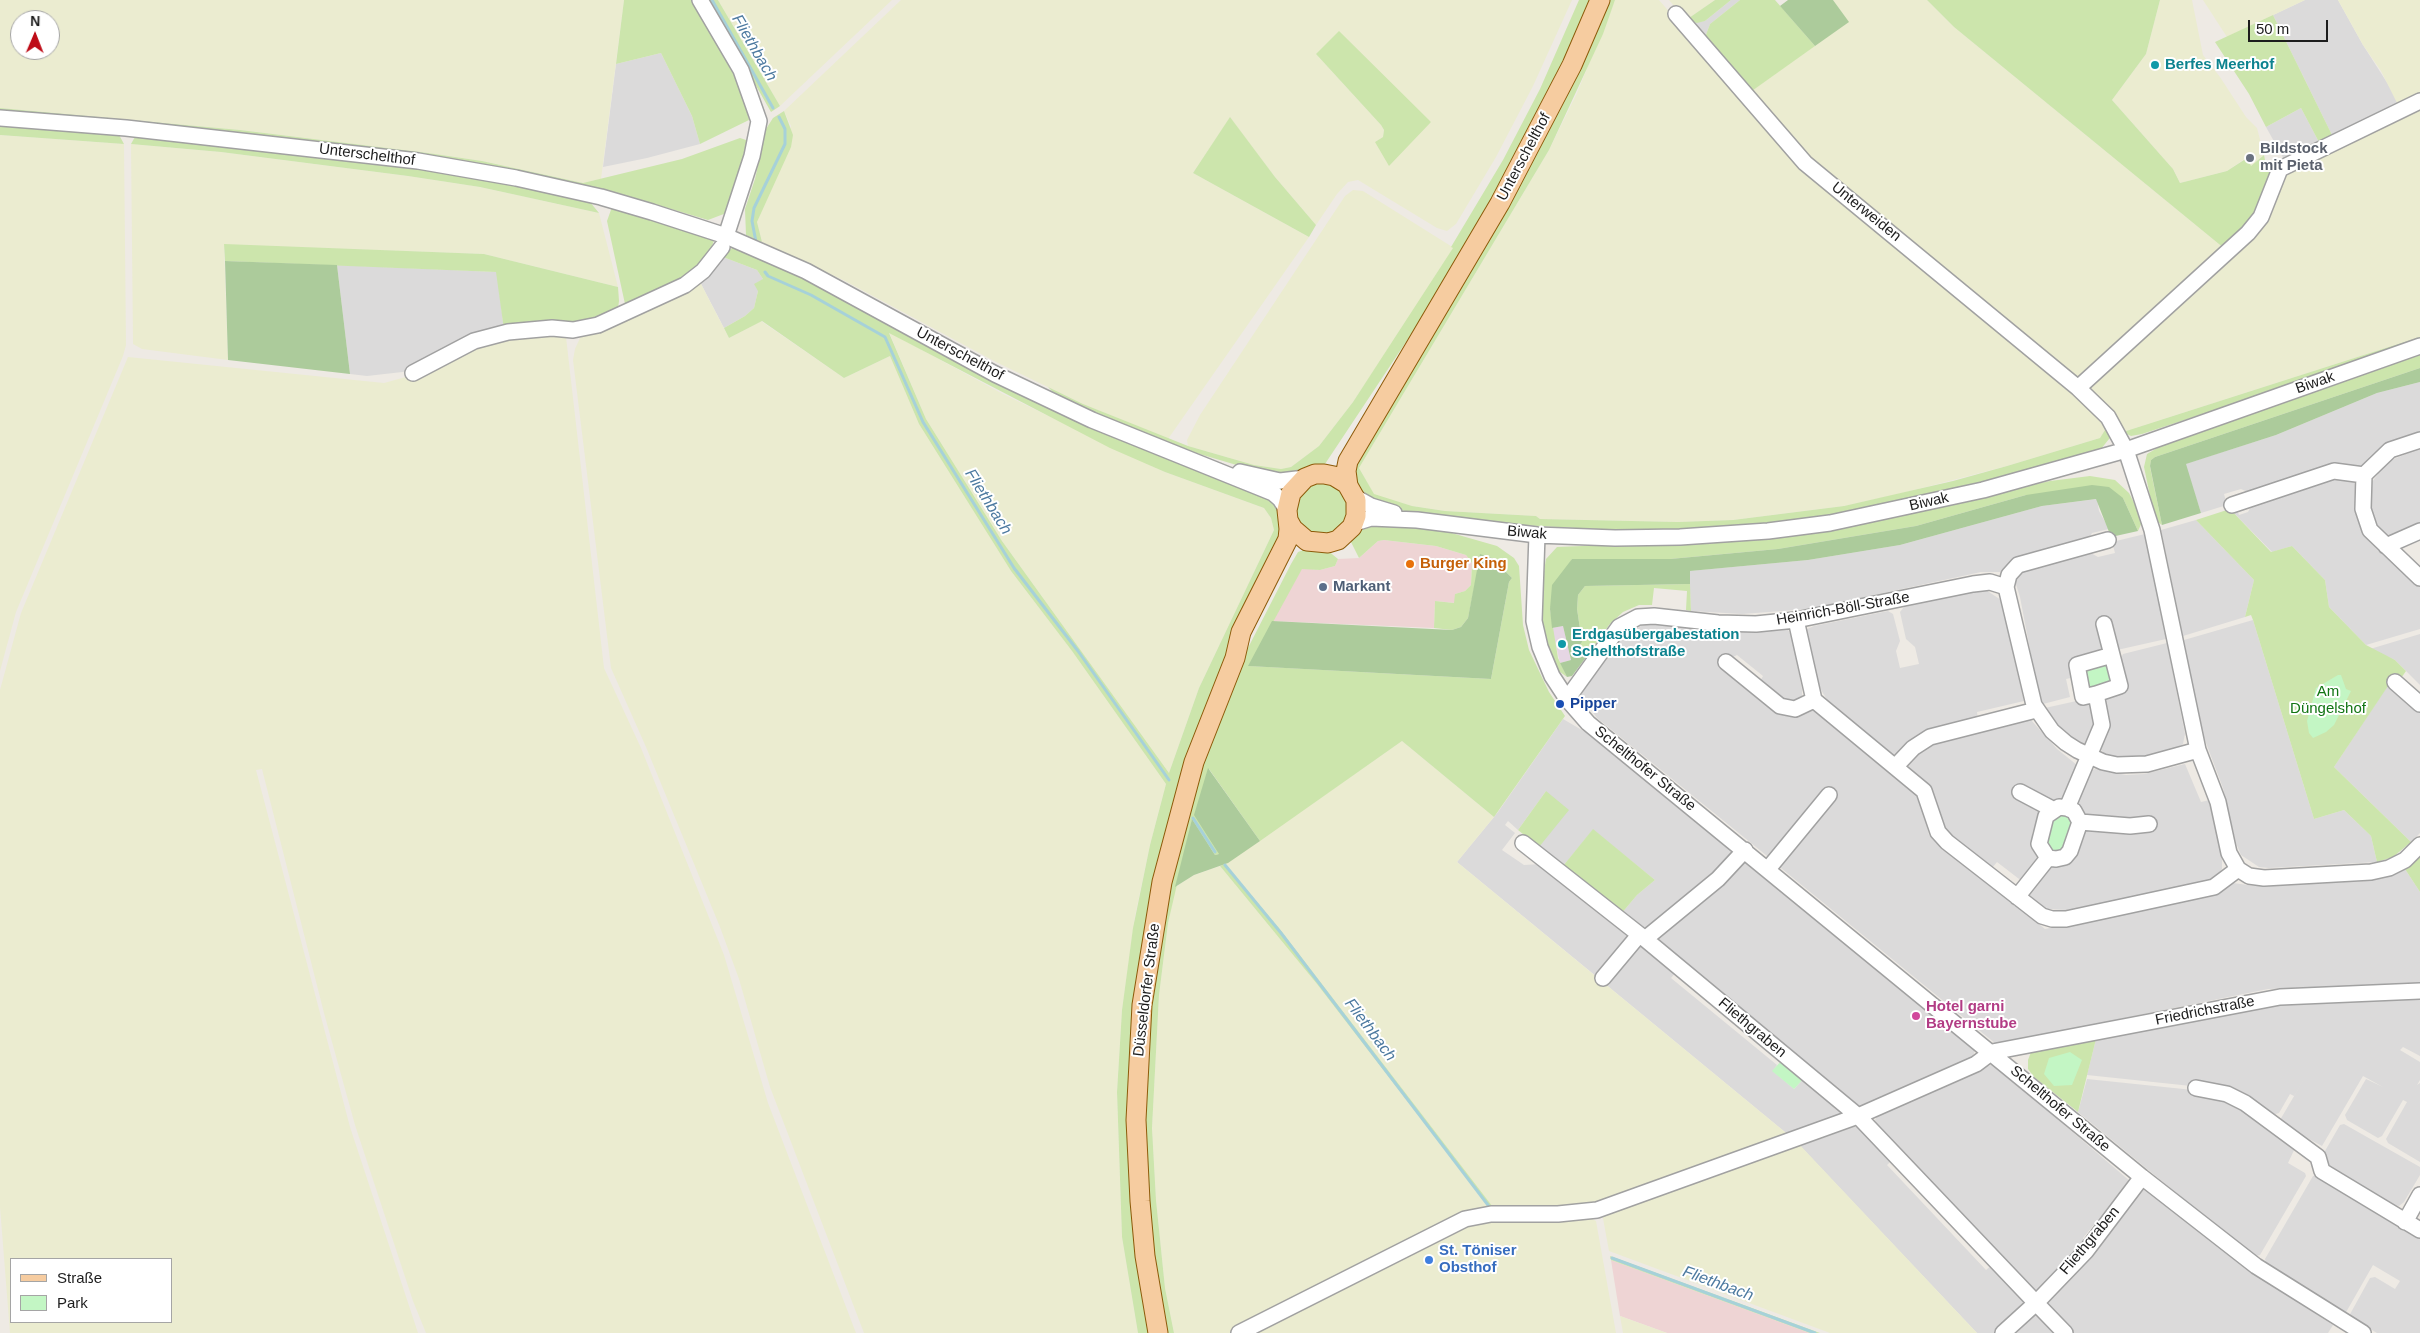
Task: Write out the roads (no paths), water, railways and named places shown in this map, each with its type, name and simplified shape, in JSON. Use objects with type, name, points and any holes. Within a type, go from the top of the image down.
[{"type":"main road","name":"Unterschelthof","points":[[1352,491],[1346,471],[1348,461],[1500,203],[1572,65],[1600,0]]},
{"type":"main road","name":"Unterschelthof","points":[[1310,476],[1330,465],[1398,361],[1437,308]]},
{"type":"main road","points":[[1235,658],[1241,632],[1288,539],[1288,515],[1291,492],[1310,476],[1334,476],[1352,491],[1357,510],[1355,523],[1346,534],[1338,540],[1322,544],[1307,541],[1293,529],[1288,515]]},
{"type":"main road","points":[[1235,658],[1250,637],[1295,549],[1307,541]]},
{"type":"main road","name":"Düsseldorfer Straße","points":[[1158,1333],[1145,1256],[1138,1163],[1138,1070],[1146,973],[1162,882],[1177,819],[1194,762],[1235,658]]},
{"type":"street","points":[[414,372],[474,341],[508,332],[552,328],[573,330],[598,325],[685,285],[703,271],[724,242],[752,156],[759,121],[741,70],[700,0]]},
{"type":"street","name":"Unterweiden","points":[[1676,14],[1806,163],[2078,388],[2108,416],[2126,450]]},
{"type":"street","points":[[2078,388],[2248,233],[2261,217],[2280,169],[2420,101]]},
{"type":"street","name":"Unterschelthof","points":[[0,118],[126,128],[330,150],[436,164],[601,197],[806,271],[995,374],[1092,420],[1272,494],[1280,499],[1288,515]]},
{"type":"street","name":"Biwak","points":[[1355,523],[1370,518],[1417,520],[1537,534],[1615,538],[1680,537],[1768,531],[1830,523],[1983,490],[2126,450],[2420,346]]},
{"type":"street","points":[[2420,440],[2390,450],[2364,475],[2363,510],[2370,530],[2420,578]]},
{"type":"street","points":[[2126,450],[2152,530],[2198,750],[2218,802],[2229,853],[2238,869],[2249,876],[2264,878],[2371,872],[2389,868],[2405,860],[2420,845]]},
{"type":"street","name":"Unterschelthof","points":[[1197,463],[1274,480],[1289,481],[1310,476]]},
{"type":"street","points":[[2232,505],[2334,471],[2364,475]]},
{"type":"street","name":"Biwak","points":[[1352,491],[1371,506],[1417,520]]},
{"type":"street","points":[[2386,546],[2420,532]]},
{"type":"street","name":"Schelthofer Straße","points":[[1537,534],[1534,621],[1546,662],[1568,699],[1588,723],[1992,1052],[2142,1177],[2256,1266],[2363,1333]]},
{"type":"street","points":[[2108,540],[2018,566],[2009,575],[2006,587],[2029,691],[2036,710],[2052,731],[2076,750],[2090,757],[2117,765],[2147,764],[2198,750]]},
{"type":"street","name":"Heinrich-Böll-Straße","points":[[1568,699],[1613,634],[1631,619],[1646,616],[1718,623],[1756,624],[1796,620],[1973,584],[1990,582],[2006,587]]},
{"type":"street","points":[[1796,620],[1814,700],[1924,791],[1934,823],[1947,842],[2042,916],[2052,919],[2066,919],[2214,886],[2238,869]]},
{"type":"street","points":[[2104,624],[2112,655],[2120,686],[2083,697],[2077,665],[2112,655]]},
{"type":"street","points":[[1726,662],[1780,706],[1794,709],[1814,700]]},
{"type":"street","points":[[2395,682],[2420,704]]},
{"type":"street","points":[[2020,792],[2060,809],[2074,811],[2080,822],[2070,851],[2065,857],[2048,858],[2041,849],[2040,835],[2046,816],[2060,809],[2090,757],[2102,725],[2096,694]]},
{"type":"street","points":[[1895,767],[1913,748],[1930,737],[2036,710]]},
{"type":"street","points":[[1768,869],[1828,795]]},
{"type":"street","points":[[2080,822],[2130,826],[2149,824]]},
{"type":"street","name":"Fliethgraben","points":[[1523,843],[1642,937],[1858,1116],[2065,1333]]},
{"type":"street","points":[[1603,978],[1642,937],[1718,879],[1745,850]]},
{"type":"street","points":[[2017,897],[2048,858]]},
{"type":"street","name":"Friedrichstraße","points":[[1992,1052],[2280,997],[2420,991]]},
{"type":"street","points":[[1239,1333],[1465,1219],[1491,1214],[1558,1214],[1597,1210],[1858,1116],[1976,1064],[1992,1052]]},
{"type":"street","points":[[2196,1088],[2227,1094],[2245,1103],[2318,1157],[2322,1171],[2420,1230]]},
{"type":"street","name":"Fliethgraben","points":[[2003,1333],[2036,1303],[2086,1251],[2142,1177]]},
{"type":"street","points":[[2405,1222],[2420,1195]]},
{"type":"waterway","name":"Fliethbach","points":[[712,0],[773,108]]},
{"type":"waterway","name":"Fliethbach","points":[[756,242],[752,221],[754,208],[785,144],[785,129],[779,117]]},
{"type":"waterway","name":"Fliethbach","points":[[765,272],[768,276],[811,295],[885,337],[923,422],[1014,568],[1078,651],[1169,780]]},
{"type":"waterway","name":"Fliethbach","points":[[1193,818],[1215,852]]},
{"type":"waterway","name":"Fliethbach","points":[[1225,865],[1281,933],[1491,1209]]},
{"type":"waterway","name":"Fliethbach","points":[[1612,1258],[1815,1333]]},
{"type":"place","name":"Berfes Meerhof","points":[[2155,65]]},
{"type":"place","name":"Bildstock mit Pieta","points":[[2250,158]]},
{"type":"place","name":"Burger King","points":[[1410,564]]},
{"type":"place","name":"Markant","points":[[1323,587]]},
{"type":"place","name":"Erdgasübergabestation Schelthofstraße","points":[[1562,644]]},
{"type":"place","name":"Pipper","points":[[1560,704]]},
{"type":"place","name":"Hotel garni Bayernstube","points":[[1916,1016]]},
{"type":"place","name":"St. Töniser Obsthof","points":[[1429,1260]]},
{"type":"park label","name":"Am Düngelshof","points":[[2328,700]]}]
